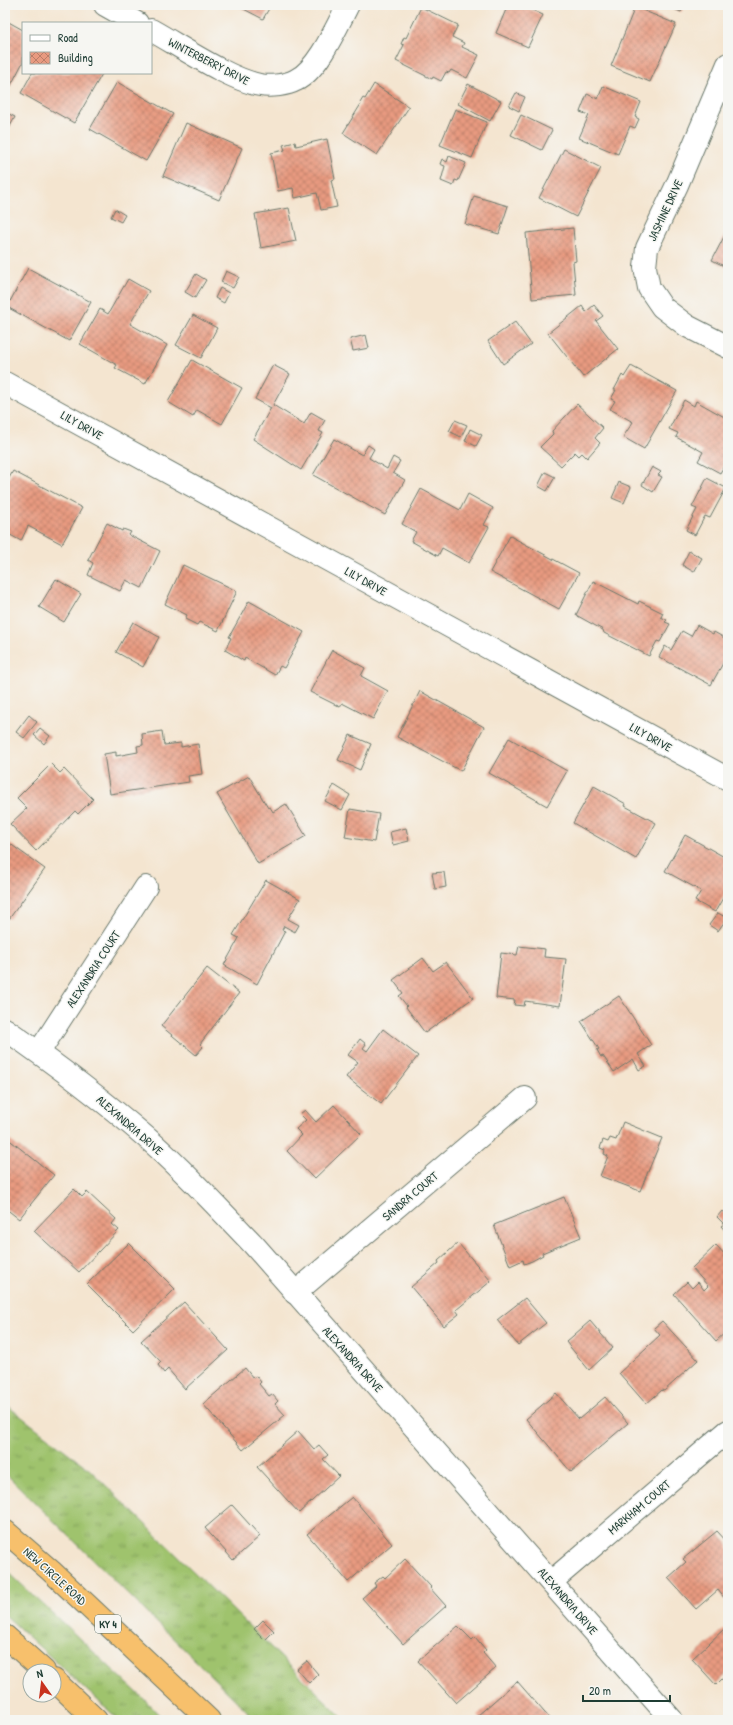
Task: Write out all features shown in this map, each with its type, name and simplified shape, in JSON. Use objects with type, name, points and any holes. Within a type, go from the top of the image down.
[{"type":"highway","name":"NEW CIRCLE ROAD","points":[[5,1531],[51,1571],[209,1720]]},
{"type":"highway","points":[[5,1636],[35,1663]]},
{"type":"highway","points":[[62,1688],[96,1720]]},
{"type":"street","points":[[105,5],[135,22]]},
{"type":"street","name":"WINTERBERRY DRIVE","points":[[152,31],[244,80],[261,86],[274,86],[297,80],[316,62],[348,5]]},
{"type":"street","name":"JASMINE DRIVE","points":[[728,64],[677,185],[647,248],[645,268],[649,288],[662,307],[687,326],[728,347]]},
{"type":"street","name":"LILY DRIVE","points":[[5,383],[728,779]]},
{"type":"street","name":"ALEXANDRIA COURT","points":[[39,1052],[146,887]]},
{"type":"street","name":"ALEXANDRIA DRIVE","points":[[5,1028],[98,1097],[148,1139],[195,1183],[242,1233],[672,1720]]},
{"type":"street","name":"SANDRA COURT","points":[[295,1293],[525,1098]]},
{"type":"street","name":"MARKHAM COURT","points":[[551,1582],[728,1431]]},
{"type":"green space","points":[[5,1404],[89,1469],[345,1720],[256,1720],[5,1473]]},
{"type":"green space","points":[[5,1569],[143,1698],[164,1720],[119,1720],[62,1668],[62,1663],[57,1663],[5,1615]]},
{"type":"building","points":[[236,5],[271,5],[263,19]]},
{"type":"building","points":[[508,5],[521,5],[543,15],[528,47],[496,33]]},
{"type":"building","points":[[664,5],[685,5],[681,12]]},
{"type":"building","points":[[421,7],[458,25],[452,37],[464,43],[462,47],[479,55],[467,78],[451,70],[449,73],[446,72],[441,81],[433,77],[432,79],[396,61],[404,45],[401,44],[404,37],[406,38]]},
{"type":"building","points":[[635,7],[676,24],[650,82],[611,66]]},
{"type":"building","points":[[5,20],[22,29],[22,64],[10,87],[5,85]]},
{"type":"building","points":[[31,74],[102,74],[74,123],[21,93]]},
{"type":"building","points":[[117,82],[173,114],[146,161],[90,129]]},
{"type":"building","points":[[374,84],[409,107],[377,155],[343,133],[361,104],[360,103],[363,98],[365,99]]},
{"type":"building","points":[[468,84],[501,101],[490,121],[458,104]]},
{"type":"building","points":[[603,86],[641,102],[635,117],[639,119],[635,128],[630,126],[618,154],[579,138],[589,115],[580,112],[587,94],[598,99]]},
{"type":"building","points":[[516,93],[525,97],[519,111],[509,106]]},
{"type":"building","points":[[455,109],[487,122],[472,158],[440,145]]},
{"type":"building","points":[[5,112],[15,117],[8,130],[5,128]]},
{"type":"building","points":[[521,115],[552,130],[542,150],[511,135]]},
{"type":"building","points":[[186,123],[242,148],[219,200],[163,176]]},
{"type":"building","points":[[327,139],[335,179],[331,180],[337,207],[321,210],[317,193],[295,198],[293,188],[278,191],[271,153],[285,150],[283,145],[295,142],[296,146]]},
{"type":"building","points":[[564,149],[601,168],[576,217],[539,198]]},
{"type":"building","points":[[449,156],[466,163],[458,181],[455,180],[453,186],[441,181],[445,166],[440,164],[442,159],[447,162]]},
{"type":"building","points":[[474,196],[508,206],[499,234],[465,224]]},
{"type":"building","points":[[289,208],[296,241],[261,248],[255,214]]},
{"type":"building","points":[[115,209],[125,215],[121,222],[111,217]]},
{"type":"building","points":[[573,228],[576,261],[573,262],[576,295],[532,299],[526,233]]},
{"type":"building","points":[[728,229],[728,268],[712,260]]},
{"type":"building","points":[[28,268],[91,302],[69,341],[7,307]]},
{"type":"building","points":[[226,271],[239,277],[233,288],[221,282]]},
{"type":"building","points":[[196,274],[206,280],[195,298],[185,292]]},
{"type":"building","points":[[128,279],[149,291],[130,324],[167,345],[145,384],[115,368],[117,365],[80,344],[100,309],[108,314]]},
{"type":"building","points":[[220,288],[229,293],[224,303],[215,298]]},
{"type":"building","points":[[594,305],[603,316],[596,321],[618,349],[583,377],[548,333],[582,306],[586,312]]},
{"type":"building","points":[[193,315],[217,328],[201,358],[176,345]]},
{"type":"building","points":[[515,322],[531,344],[503,364],[488,341]]},
{"type":"building","points":[[366,335],[369,348],[353,351],[350,339]]},
{"type":"building","points":[[192,360],[242,388],[222,424],[197,410],[193,417],[168,402]]},
{"type":"building","points":[[273,365],[290,374],[273,405],[304,424],[311,412],[325,420],[319,431],[323,433],[301,470],[253,439],[271,408],[255,399]]},
{"type":"building","points":[[631,366],[677,391],[644,449],[623,437],[633,422],[610,409],[615,401],[611,399],[616,390],[614,390],[622,375],[624,377]]},
{"type":"building","points":[[684,400],[694,406],[696,401],[728,419],[728,459],[720,473],[698,461],[703,452],[676,437],[678,433],[669,429]]},
{"type":"building","points":[[577,404],[603,428],[595,438],[600,443],[587,458],[582,453],[579,456],[575,452],[561,466],[540,447],[553,434],[552,431]]},
{"type":"building","points":[[455,420],[467,425],[461,437],[449,431]]},
{"type":"building","points":[[470,429],[482,435],[476,446],[465,441]]},
{"type":"building","points":[[334,439],[362,455],[368,445],[374,449],[369,458],[387,469],[393,457],[400,461],[393,473],[405,480],[385,515],[313,475]]},
{"type":"building","points":[[652,467],[661,472],[658,475],[662,477],[653,492],[642,485]]},
{"type":"building","points":[[13,471],[82,508],[62,544],[28,526],[21,541],[5,532],[5,485]]},
{"type":"building","points":[[545,472],[555,477],[547,491],[538,486]]},
{"type":"building","points":[[707,478],[726,488],[710,518],[705,516],[695,535],[686,530],[697,509],[692,507]]},
{"type":"building","points":[[619,482],[631,487],[624,503],[612,498]]},
{"type":"building","points":[[421,489],[460,510],[468,494],[493,508],[484,525],[489,527],[469,563],[442,548],[438,556],[411,541],[416,532],[402,524]]},
{"type":"building","points":[[107,523],[122,531],[123,529],[131,532],[129,535],[160,551],[142,588],[126,580],[120,591],[88,575],[93,563],[88,560]]},
{"type":"building","points":[[510,536],[579,573],[559,609],[490,572]]},
{"type":"building","points":[[689,551],[702,558],[694,572],[682,565]]},
{"type":"building","points":[[183,565],[237,591],[218,631],[199,622],[197,625],[185,619],[187,615],[165,604]]},
{"type":"building","points":[[56,579],[81,594],[64,622],[39,607]]},
{"type":"building","points":[[593,581],[638,604],[639,601],[663,613],[661,617],[667,620],[665,622],[670,624],[660,642],[657,641],[649,656],[604,633],[603,630],[576,615]]},
{"type":"building","points":[[249,601],[304,632],[284,668],[280,666],[275,675],[245,658],[244,661],[225,650],[231,638],[229,637]]},
{"type":"building","points":[[133,622],[159,637],[143,667],[116,652]]},
{"type":"building","points":[[697,625],[728,640],[728,654],[711,685],[659,657],[665,646],[671,650],[682,631],[691,636]]},
{"type":"building","points":[[332,650],[365,668],[361,676],[388,691],[373,719],[342,703],[340,707],[310,692]]},
{"type":"building","points":[[420,691],[484,727],[461,771],[397,737]]},
{"type":"building","points":[[29,715],[37,722],[24,738],[16,732]]},
{"type":"building","points":[[40,728],[50,736],[44,744],[34,735]]},
{"type":"building","points":[[162,731],[164,745],[181,743],[181,747],[198,744],[202,774],[188,776],[189,782],[110,794],[104,754],[116,752],[116,756],[138,752],[137,746],[143,745],[142,734]]},
{"type":"building","points":[[350,735],[371,744],[360,770],[338,760]]},
{"type":"building","points":[[509,738],[567,771],[547,806],[489,773]]},
{"type":"building","points":[[51,764],[60,773],[64,769],[93,799],[78,814],[75,811],[36,851],[10,824],[27,808],[17,798]]},
{"type":"building","points":[[249,776],[268,808],[270,807],[273,812],[286,804],[306,836],[258,864],[217,794]]},
{"type":"building","points":[[334,785],[350,795],[342,810],[325,801]]},
{"type":"building","points":[[594,786],[626,804],[625,806],[656,823],[636,859],[573,823]]},
{"type":"building","points":[[350,809],[379,814],[374,842],[345,837]]},
{"type":"building","points":[[406,828],[409,841],[393,845],[390,832]]},
{"type":"building","points":[[685,835],[728,859],[728,889],[715,912],[695,901],[701,891],[665,871]]},
{"type":"building","points":[[9,843],[45,869],[9,919],[5,916],[5,849]]},
{"type":"building","points":[[444,872],[446,887],[435,889],[432,873]]},
{"type":"building","points":[[266,880],[300,899],[288,919],[299,925],[295,932],[284,926],[282,930],[285,931],[257,984],[224,965],[239,938],[233,935]]},
{"type":"building","points":[[718,913],[727,918],[718,931],[709,925]]},
{"type":"building","points":[[519,946],[545,949],[544,957],[566,959],[560,1006],[525,1001],[524,1006],[514,1005],[515,1000],[496,998],[501,953],[517,955]]},
{"type":"building","points":[[423,958],[433,971],[446,962],[473,998],[425,1033],[399,996],[403,993],[393,980]]},
{"type":"building","points":[[207,968],[239,993],[200,1044],[203,1047],[196,1055],[161,1026]]},
{"type":"building","points":[[619,996],[651,1045],[638,1054],[646,1066],[639,1070],[633,1059],[614,1072],[603,1056],[601,1057],[597,1050],[599,1049],[581,1021]]},
{"type":"building","points":[[383,1029],[418,1056],[381,1104],[346,1077],[358,1062],[348,1055],[360,1039],[366,1044],[363,1048],[367,1051]]},
{"type":"building","points":[[334,1105],[361,1134],[314,1179],[287,1151],[302,1135],[296,1129],[306,1120],[300,1114],[305,1110],[316,1122]]},
{"type":"building","points":[[623,1122],[662,1138],[640,1191],[600,1176],[608,1156],[604,1154],[605,1150],[600,1148],[603,1140],[608,1142],[610,1138],[616,1140]]},
{"type":"building","points":[[7,1138],[54,1175],[19,1219],[5,1208],[5,1140]]},
{"type":"building","points":[[74,1189],[82,1197],[87,1192],[116,1219],[112,1224],[119,1230],[79,1272],[34,1231]]},
{"type":"building","points":[[564,1197],[581,1237],[542,1253],[543,1255],[532,1261],[524,1264],[523,1260],[510,1266],[494,1225]]},
{"type":"building","points":[[722,1211],[728,1218],[728,1234],[721,1226],[724,1224],[717,1217]]},
{"type":"building","points":[[129,1243],[175,1289],[133,1330],[87,1284]]},
{"type":"building","points":[[458,1243],[491,1281],[456,1310],[459,1314],[444,1326],[411,1287],[439,1263],[438,1261]]},
{"type":"building","points":[[716,1245],[728,1258],[728,1330],[716,1341],[674,1294],[687,1282],[692,1288],[698,1282],[704,1290],[708,1286],[692,1268]]},
{"type":"building","points":[[525,1298],[546,1323],[518,1345],[497,1320]]},
{"type":"building","points":[[184,1302],[228,1350],[185,1389],[168,1369],[164,1373],[158,1365],[161,1362],[141,1341]]},
{"type":"building","points":[[590,1321],[613,1348],[589,1370],[566,1342]]},
{"type":"building","points":[[662,1321],[698,1360],[664,1391],[662,1390],[646,1404],[619,1373],[660,1335],[654,1328]]},
{"type":"building","points":[[245,1368],[253,1378],[256,1376],[261,1382],[259,1384],[269,1396],[272,1394],[278,1401],[275,1404],[285,1415],[243,1450],[203,1404]]},
{"type":"building","points":[[556,1393],[579,1419],[605,1397],[628,1423],[571,1472],[526,1419]]},
{"type":"building","points":[[298,1431],[314,1449],[319,1445],[328,1455],[323,1459],[339,1476],[299,1513],[257,1467]]},
{"type":"building","points":[[352,1497],[392,1544],[348,1582],[307,1534]]},
{"type":"building","points":[[232,1505],[260,1536],[233,1560],[205,1528]]},
{"type":"building","points":[[717,1531],[728,1543],[728,1596],[725,1599],[718,1590],[696,1609],[668,1578],[686,1562],[683,1559]]},
{"type":"building","points":[[405,1559],[446,1606],[403,1644],[362,1598],[376,1586],[374,1583],[383,1576],[385,1578]]},
{"type":"building","points":[[263,1620],[274,1631],[265,1640],[254,1629]]},
{"type":"building","points":[[458,1626],[472,1640],[475,1637],[486,1650],[483,1653],[496,1668],[456,1703],[418,1661]]},
{"type":"building","points":[[725,1628],[728,1632],[728,1673],[716,1685],[692,1659]]},
{"type":"building","points":[[307,1661],[318,1674],[309,1683],[297,1669]]},
{"type":"building","points":[[517,1681],[551,1720],[481,1720],[477,1716]]}]
